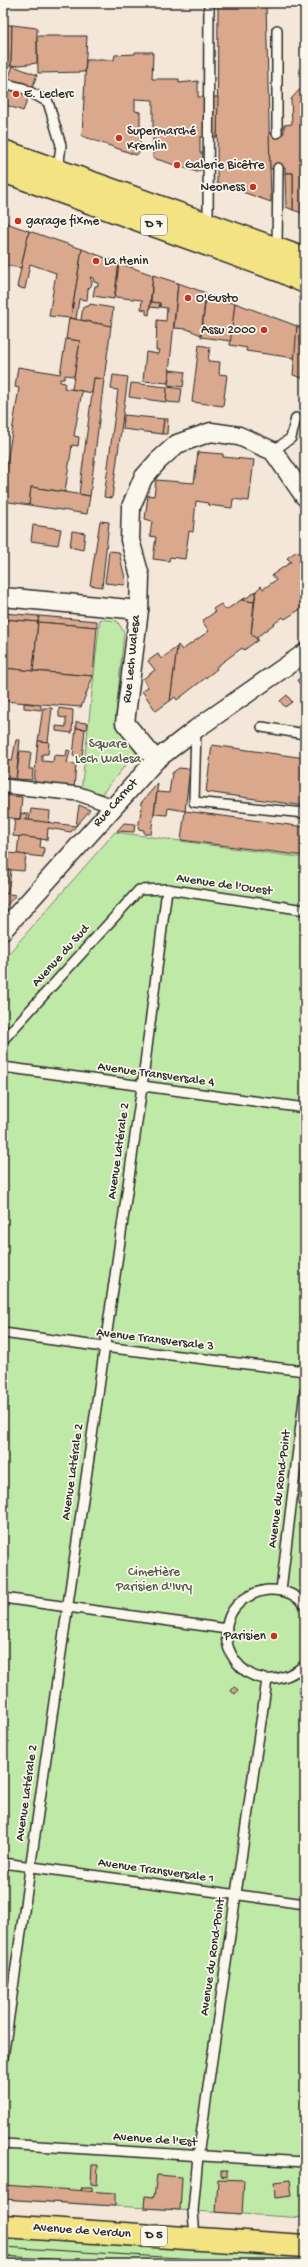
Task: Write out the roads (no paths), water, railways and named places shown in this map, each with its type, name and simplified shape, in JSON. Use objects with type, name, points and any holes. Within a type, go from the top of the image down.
[{"type":"main road","name":"D 7","points":[[3,150],[305,259]]},
{"type":"main road","name":"D 7","points":[[3,171],[281,271],[305,282]]},
{"type":"main road","name":"Avenue de Verdun","points":[[3,2226],[305,2246]]},
{"type":"street","points":[[139,610],[140,576],[130,540],[131,507],[143,478],[158,461],[177,444],[211,432],[239,436],[273,451],[304,492]]},
{"type":"street","name":"Rue Lech Walesa","points":[[3,597],[139,610],[125,723],[156,760]]},
{"type":"street","name":"Rue Carnot","points":[[3,930],[156,760],[196,729],[305,653]]},
{"type":"street","points":[[3,786],[79,794],[113,806]]},
{"type":"lane","points":[[208,224],[209,3]]},
{"type":"lane","points":[[277,30],[277,133]]},
{"type":"lane","points":[[3,83],[23,88],[48,102],[61,145],[58,170]]},
{"type":"lane","points":[[277,249],[278,168]]},
{"type":"lane","points":[[273,451],[291,438],[296,418]]},
{"type":"lane","points":[[262,727],[305,734]]},
{"type":"lane","points":[[196,729],[194,802],[305,813]]},
{"type":"lane","name":"Avenue de l'Ouest","points":[[139,890],[167,890],[305,910]]},
{"type":"lane","name":"Avenue du Sud","points":[[3,1040],[139,890]]},
{"type":"lane","name":"Avenue Latérale 2","points":[[3,2058],[66,1607],[142,1087],[167,890]]},
{"type":"lane","name":"Avenue Transversale 4","points":[[3,1067],[305,1108]]},
{"type":"lane","name":"Avenue Transversale 3","points":[[3,1333],[104,1347],[305,1371]]},
{"type":"lane","name":"Avenue du Rond-Point","points":[[281,1590],[305,1391]]},
{"type":"lane","points":[[305,1605],[293,1595],[281,1590],[266,1590],[252,1594],[240,1603],[231,1615],[226,1629],[227,1643],[232,1657],[241,1668],[253,1676],[267,1680],[281,1679],[295,1674],[305,1665]]},
{"type":"lane","points":[[3,1598],[226,1629]]},
{"type":"lane","name":"Avenue du Rond-Point","points":[[195,2238],[193,2211],[198,2156],[267,1680]]},
{"type":"lane","name":"Avenue Transversale 1","points":[[3,1863],[305,1904]]},
{"type":"lane","name":"Avenue de l'Est","points":[[3,2144],[305,2162]]},
{"type":"tram line","points":[[3,2247],[274,2264]]},
{"type":"tram line","points":[[3,2256],[125,2264]]},
{"type":"place","name":"E. Leclerc","points":[[16,94]]},
{"type":"place","name":"Supermarché Kremlin","points":[[119,138]]},
{"type":"place","name":"Galerie Bicêtre","points":[[177,165]]},
{"type":"place","name":"Neoness","points":[[253,187]]},
{"type":"place","name":"garage fixme","points":[[18,221]]},
{"type":"place","name":"La Henin","points":[[96,261]]},
{"type":"place","name":"O'Gusto","points":[[188,298]]},
{"type":"place","name":"Assu 2000","points":[[264,330]]},
{"type":"place","name":"Parisien","points":[[274,1636]]},
{"type":"park label","name":"Square Lech Walesa","points":[[108,752]]},
{"type":"park label","name":"Cimetière Parisien d'Ivry","points":[[154,1580]]}]
